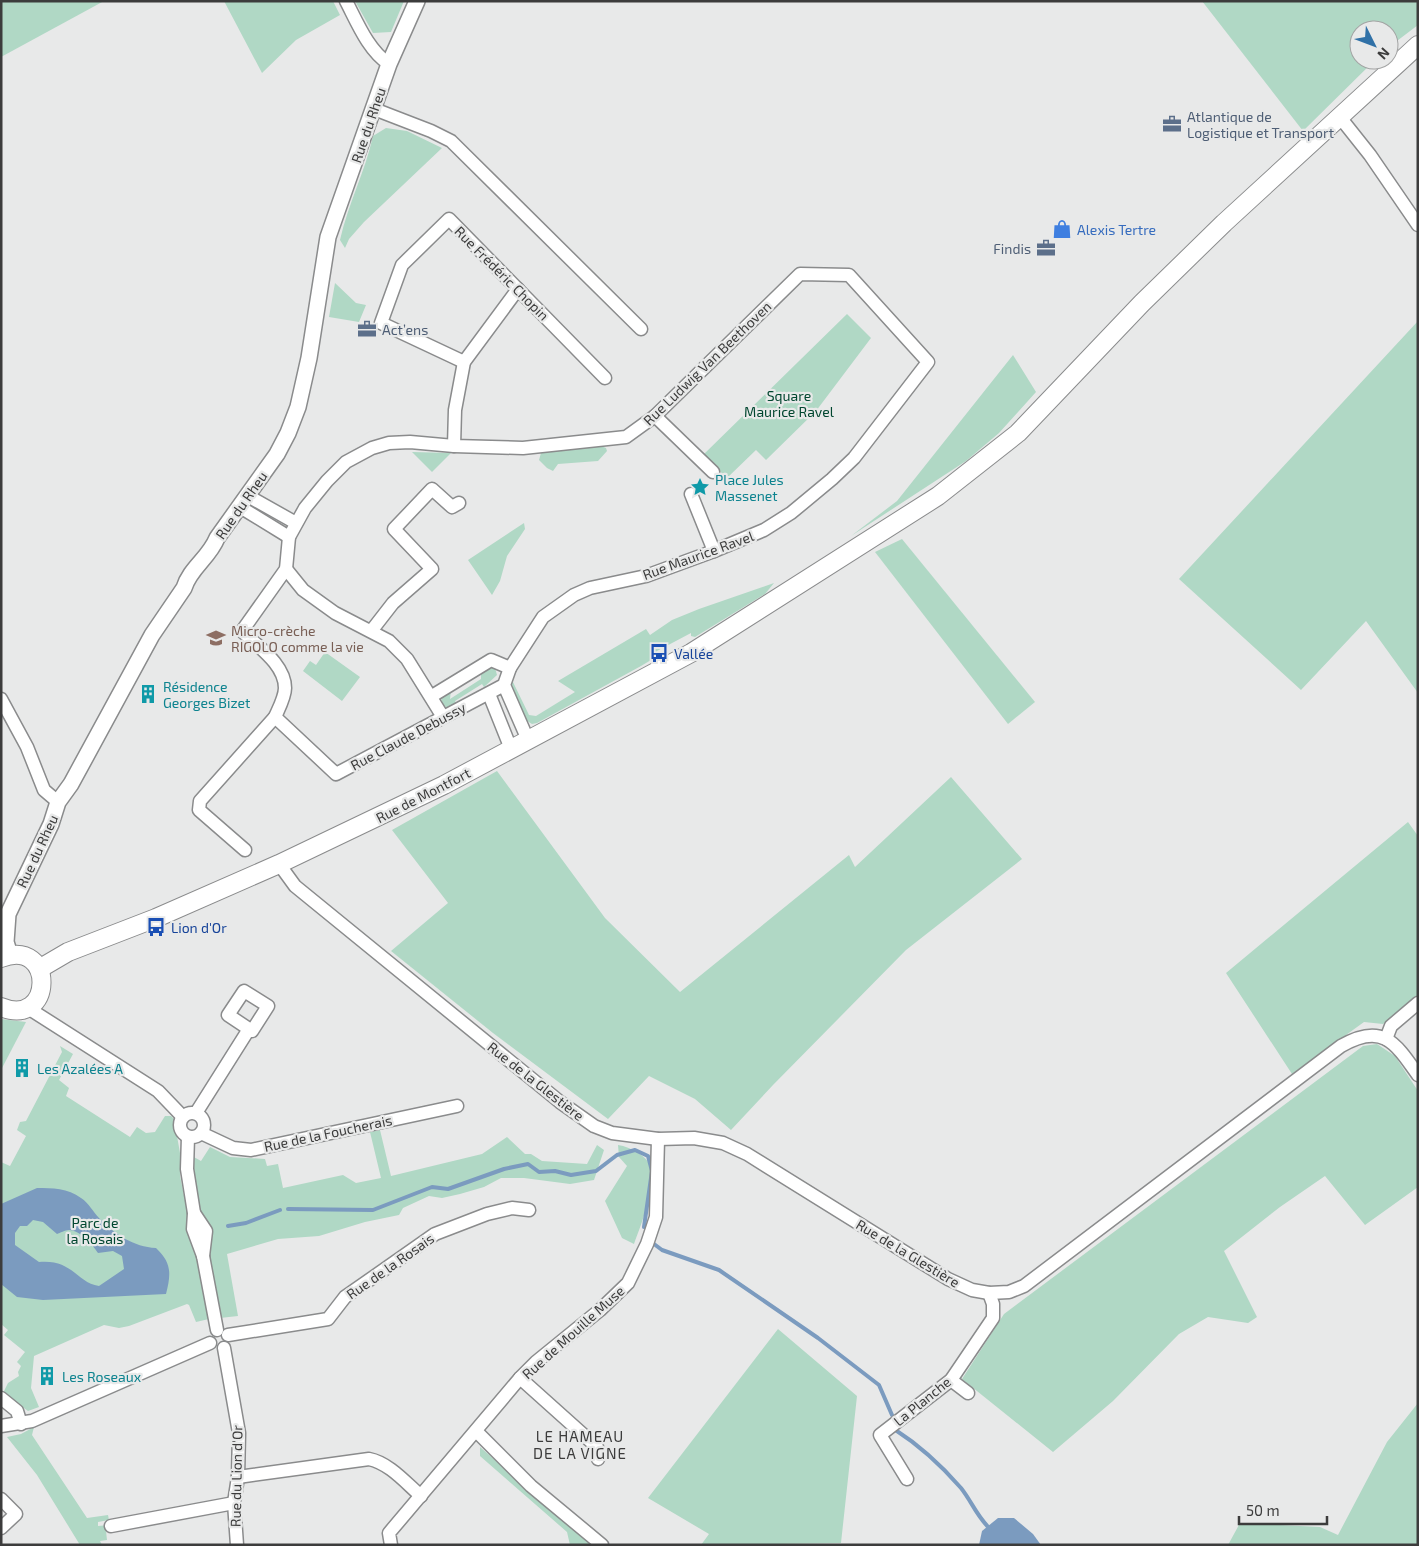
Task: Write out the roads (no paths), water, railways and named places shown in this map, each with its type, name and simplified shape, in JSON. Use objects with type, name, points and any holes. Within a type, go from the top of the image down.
[{"type":"main road","name":"Rue de Montfort","points":[[39,968],[68,952],[156,918],[279,864],[403,806],[512,749],[659,671],[791,590],[938,496],[1018,433],[1156,290],[1339,116],[1418,44]]},
{"type":"main road","points":[[1,1006],[9,1010],[28,1008],[38,999],[42,989],[43,978],[39,968],[32,960],[22,955],[6,957]]},
{"type":"street","points":[[346,1],[365,37],[382,60],[389,64]]},
{"type":"street","name":"Rue du Rheu","points":[[6,957],[8,914],[51,824],[58,802],[88,755],[156,628],[176,601],[192,570],[202,564],[217,538],[244,502],[288,433],[298,407],[309,358],[328,237],[389,64],[417,1]]},
{"type":"street","points":[[374,109],[431,131],[451,141],[641,328]]},
{"type":"street","points":[[1339,116],[1370,155],[1418,225]]},
{"type":"street","name":"Rue Frédéric Chopin","points":[[464,362],[381,323],[402,265],[448,219],[605,378]]},
{"type":"street","name":"Rue Ludwig Van Beethoven","points":[[289,537],[296,523],[327,480],[346,462],[372,448],[389,443],[410,442],[454,446],[523,448],[626,437],[655,416],[800,274],[849,275],[928,362]]},
{"type":"street","points":[[454,446],[455,410],[464,362],[518,289]]},
{"type":"street","name":"Rue Maurice Ravel","points":[[504,685],[510,668],[543,617],[574,596],[590,588],[646,576],[714,551],[764,530],[791,513],[854,458],[928,362]]},
{"type":"street","points":[[655,416],[713,472]]},
{"type":"street","points":[[372,630],[393,603],[432,569],[394,529],[432,489],[452,507],[459,504]]},
{"type":"street","points":[[691,494],[714,551]]},
{"type":"street","points":[[244,502],[296,523]]},
{"type":"street","points":[[244,502],[289,537],[286,569],[242,631],[276,663],[283,675],[285,689],[276,717],[200,802],[199,810],[206,819],[245,850]]},
{"type":"street","points":[[286,569],[303,590],[335,613],[372,630],[389,641],[407,658],[432,696],[443,717]]},
{"type":"street","name":"Rue Claude Debussy","points":[[432,696],[491,660],[510,668]]},
{"type":"street","points":[[504,685],[528,740]]},
{"type":"street","name":"Rue Claude Debussy","points":[[276,717],[336,774],[504,685]]},
{"type":"street","points":[[488,694],[512,749]]},
{"type":"street","points":[[1,699],[27,747],[44,790],[58,802]]},
{"type":"street","name":"Rue de la Glestière","points":[[279,864],[295,886],[560,1102],[594,1126],[609,1132],[658,1138],[694,1138],[723,1143],[747,1154],[948,1279],[972,1290],[989,1293],[1009,1292],[1024,1286],[1341,1046],[1358,1036],[1375,1036],[1386,1039]]},
{"type":"street","points":[[1418,1003],[1391,1026],[1386,1039],[1402,1052],[1418,1075]]},
{"type":"street","points":[[28,1008],[158,1091],[183,1117]]},
{"type":"street","points":[[183,1117],[196,1113],[250,1029]]},
{"type":"street","name":"Rue de la Foucherais","points":[[201,1134],[234,1148],[251,1150],[457,1106]]},
{"type":"street","points":[[183,1117],[181,1128],[188,1136],[195,1137],[201,1134],[204,1122],[196,1113]]},
{"type":"street","points":[[188,1136],[187,1169],[194,1213],[194,1234],[203,1256],[222,1332],[228,1344],[224,1348],[214,1348],[210,1343],[210,1335],[222,1332]]},
{"type":"street","name":"Rue de Mouille Muse","points":[[391,1545],[389,1533],[520,1378],[536,1362],[600,1310],[628,1283],[647,1244],[656,1217],[658,1138]]},
{"type":"street","name":"Rue de la Rosais","points":[[222,1332],[328,1319],[345,1297],[435,1234],[487,1214],[512,1208],[529,1210]]},
{"type":"street","name":"La Planche","points":[[907,1479],[880,1435],[951,1380],[993,1318],[993,1304],[989,1293]]},
{"type":"street","points":[[1,1426],[21,1424],[210,1343]]},
{"type":"street","name":"Rue du Lion d'Or","points":[[224,1348],[239,1432],[238,1477],[234,1503],[237,1545]]},
{"type":"street","points":[[520,1378],[596,1447],[598,1459]]},
{"type":"street","points":[[951,1380],[968,1393]]},
{"type":"street","points":[[1,1398],[17,1411],[21,1424]]},
{"type":"street","points":[[476,1431],[531,1486],[602,1545]]},
{"type":"street","points":[[238,1477],[368,1459],[378,1461],[386,1466],[421,1496]]},
{"type":"street","points":[[1,1499],[16,1514],[1,1528]]},
{"type":"street","points":[[111,1526],[234,1503]]},
{"type":"water","points":[[37,1188],[60,1189],[71,1192],[84,1200],[99,1218],[125,1239],[140,1245],[156,1248],[161,1253],[169,1269],[166,1294],[43,1300],[17,1297],[1,1284],[1,1204]],"holes":[[[33,1220],[43,1222],[57,1234],[69,1230],[77,1232],[90,1242],[98,1253],[113,1251],[122,1256],[124,1269],[99,1286],[85,1281],[60,1264],[39,1262],[15,1245],[15,1233],[20,1226],[27,1226]]]},
{"type":"water","points":[[998,1518],[1014,1518],[1033,1534],[1041,1545],[979,1545],[982,1531]]},
{"type":"waterway","points":[[288,1209],[373,1210],[432,1187],[448,1189],[504,1169],[528,1164],[539,1172],[555,1171],[571,1175],[596,1171],[617,1155],[635,1150],[648,1156],[652,1171],[644,1227]]},
{"type":"waterway","points":[[228,1226],[246,1223],[280,1210]]},
{"type":"waterway","points":[[654,1244],[662,1250],[719,1270],[818,1338],[879,1385],[892,1415]]},
{"type":"waterway","points":[[894,1429],[946,1471],[961,1488],[981,1519],[990,1529]]},
{"type":"place","name":"Atlantique de Logistique et Transport","points":[[1172,124]]},
{"type":"place","name":"Alexis Tertre","points":[[1062,229]]},
{"type":"place","name":"Findis","points":[[1046,248]]},
{"type":"place","name":"Act’ens","points":[[367,329]]},
{"type":"place","name":"Place Jules Massenet","points":[[700,487]]},
{"type":"place","name":"Micro-crèche RIGOLO comme la vie","points":[[216,638]]},
{"type":"place","name":"Vallée","points":[[659,653]]},
{"type":"place","name":"Résidence Georges Bizet","points":[[148,694]]},
{"type":"place","name":"Lion d'Or","points":[[156,927]]},
{"type":"place","name":"Les Azalées A","points":[[22,1068]]},
{"type":"place","name":"Les Roseaux","points":[[47,1376]]},
{"type":"district","name":"LE HAMEAU DE LA VIGNE","points":[[580,1444]]},
{"type":"park label","name":"Square Maurice Ravel","points":[[789,404]]},
{"type":"park label","name":"Parc de la Rosais","points":[[95,1230]]}]
